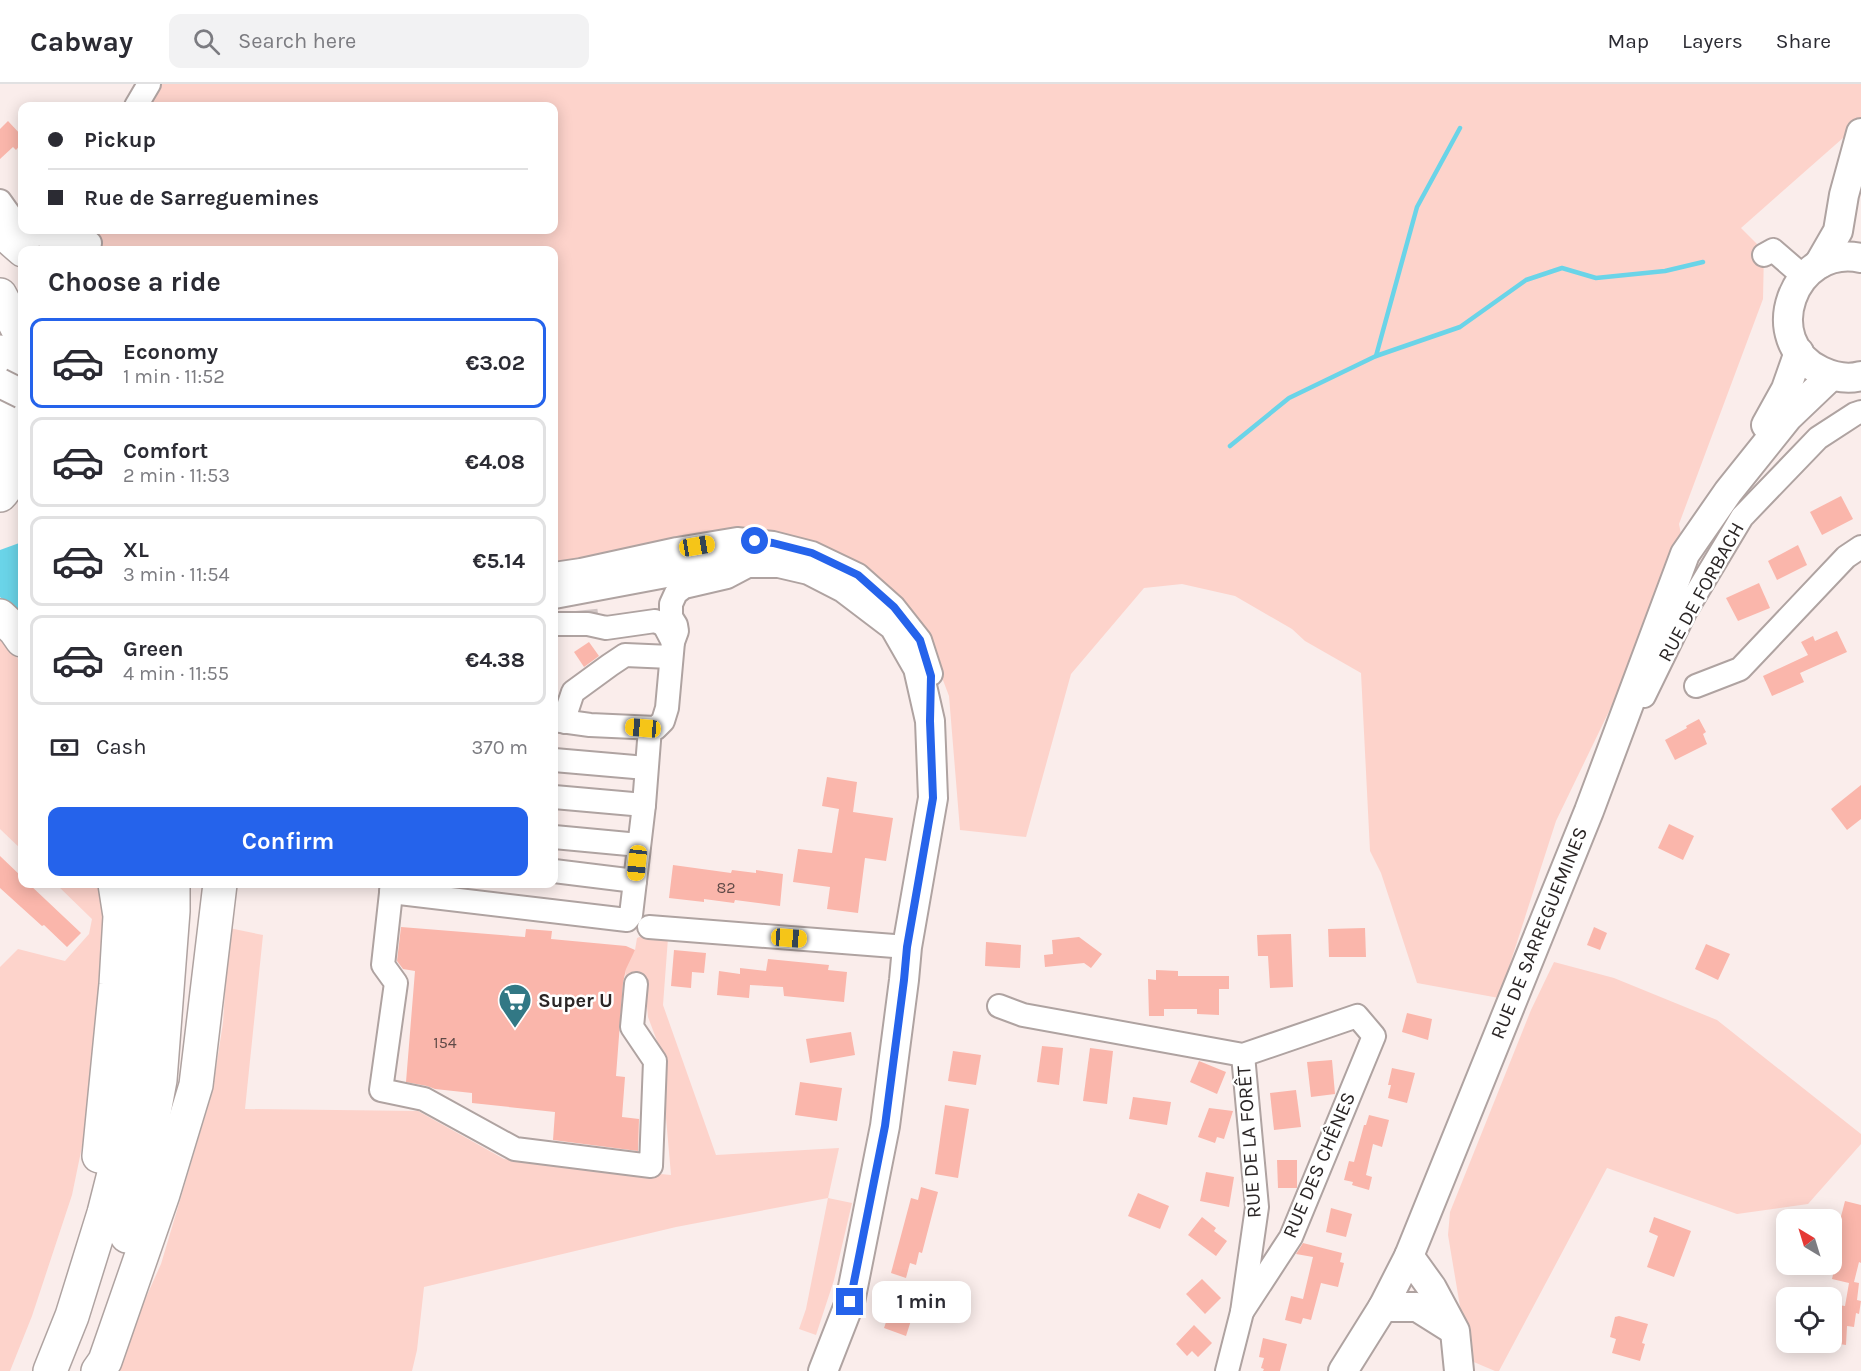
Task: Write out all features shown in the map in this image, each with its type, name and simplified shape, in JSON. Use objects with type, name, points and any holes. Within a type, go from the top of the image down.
[{"type":"highway","points":[[0,231],[18,246]]},
{"type":"highway","points":[[0,295],[18,329]]},
{"type":"highway","points":[[0,352],[18,388]]},
{"type":"highway","points":[[0,387],[14,422],[15,465],[7,488],[0,495]]},
{"type":"highway","points":[[0,616],[18,634]]},
{"type":"highway","points":[[104,1214],[99,1159],[116,984],[120,916],[116,888]]},
{"type":"highway","points":[[50,1371],[72,1316],[104,1214],[122,1142],[133,1077],[145,911],[144,888]]},
{"type":"highway","points":[[81,1371],[137,1205],[148,1148],[160,1080],[173,911],[172,888]]},
{"type":"highway","points":[[98,1371],[105,1361],[163,1194],[196,1085],[220,888]]},
{"type":"main road","points":[[1861,133],[1844,195],[1838,231],[1792,294],[1788,314],[1790,334],[1798,352],[1813,367],[1831,376],[1851,378],[1861,376]]},
{"type":"main road","points":[[1861,185],[1858,205],[1861,215]]},
{"type":"main road","points":[[1811,270],[1839,257],[1861,258]]},
{"type":"main road","name":"RUE DE SARREGUEMINES","points":[[1728,492],[1786,390],[1798,352]]},
{"type":"main road","name":"RUE DE SARREGUEMINES","points":[[1343,1371],[1383,1307],[1409,1256],[1589,811],[1685,554],[1728,492],[1788,417],[1831,376]]},
{"type":"main road","points":[[0,382],[18,393]]},
{"type":"main road","points":[[558,593],[703,566],[779,563],[809,570],[844,588],[894,626],[918,668],[930,721],[933,798],[907,947],[882,1138],[850,1302],[823,1371]]},
{"type":"main road","points":[[1409,1256],[1432,1288],[1455,1331],[1459,1371]]},
{"type":"main road","points":[[1383,1307],[1417,1307],[1455,1331]]},
{"type":"street","points":[[138,102],[149,84]]},
{"type":"street","points":[[0,201],[12,218],[18,222]]},
{"type":"street","points":[[40,234],[60,242],[91,241]]},
{"type":"street","points":[[1764,255],[1773,250],[1811,270]]},
{"type":"street","name":"RUE DE FORBACH","points":[[1589,811],[1685,612],[1742,517],[1818,438],[1861,412]]},
{"type":"street","points":[[558,574],[582,574],[677,549],[737,539],[773,543],[812,553],[858,575],[894,607],[920,640],[931,676],[930,721]]},
{"type":"street","points":[[1696,686],[1740,669],[1846,557],[1861,547]]},
{"type":"street","points":[[560,721],[656,728],[663,721],[667,708],[672,650],[677,630],[671,616],[670,604],[676,593],[684,587],[727,578],[753,563]]},
{"type":"street","points":[[558,624],[588,624],[606,628],[655,621],[664,625],[672,650]]},
{"type":"street","points":[[560,721],[566,713],[573,692],[625,655],[672,650]]},
{"type":"street","points":[[636,984],[632,1027],[655,1061],[651,1166],[514,1149],[424,1099],[381,1090],[396,983],[383,965],[391,888],[627,920],[631,915],[651,728]]},
{"type":"street","points":[[558,760],[646,768]]},
{"type":"street","points":[[558,797],[644,805]]},
{"type":"street","points":[[558,837],[639,845]]},
{"type":"street","points":[[558,871],[635,881]]},
{"type":"street","points":[[649,927],[907,947]]},
{"type":"street","name":"RUE DE LA FORÊT","points":[[999,1006],[1023,1015],[1244,1055],[1357,1016]]},
{"type":"street","name":"RUE DES CHÊNES","points":[[1242,1312],[1291,1237],[1374,1035],[1357,1016]]},
{"type":"street","name":"RUE DE LA FORÊT","points":[[1227,1371],[1242,1312],[1257,1207],[1244,1055]]},
{"type":"shaded area","points":[[152,84],[1861,84],[1861,133],[1843,138],[1741,228],[1764,251],[1763,299],[1679,524],[1685,554],[1556,821],[1499,998],[1417,983],[1381,873],[1370,851],[1361,673],[1305,641],[1292,629],[1235,596],[1182,584],[1144,588],[1071,674],[1026,837],[960,830],[949,696],[930,646],[866,574],[558,568],[558,246],[91,246],[90,243],[90,234],[558,234],[558,102],[140,102]]},
{"type":"shaded area","points":[[0,636],[18,659],[18,846],[0,829]]},
{"type":"shaded area","points":[[60,888],[106,888],[107,894],[92,1098],[72,1195],[32,1316],[10,1371],[0,1371],[0,967],[18,949],[65,961],[89,934],[92,919]]},
{"type":"shaded area","points":[[229,928],[263,935],[245,1109],[418,1111],[504,1159],[671,1175],[660,1049],[648,1017],[645,985],[625,982],[626,965],[635,950],[637,938],[647,934],[668,938],[663,1005],[716,1155],[839,1148],[828,1198],[676,1227],[424,1287],[417,1350],[412,1371],[113,1371],[161,1264],[212,1093],[223,1023]]},
{"type":"shaded area","points":[[1554,962],[1614,978],[1717,1020],[1861,1134],[1861,1144],[1808,1204],[1737,1214],[1607,1168],[1499,1371],[1495,1371],[1469,1360],[1448,1235],[1450,1212],[1531,1010]]},
{"type":"shaded area","points":[[828,1198],[852,1203],[834,1280],[816,1335],[799,1329],[806,1309]]},
{"type":"water","points":[[18,543],[18,615],[0,597],[0,550]]},
{"type":"building","points":[[8,121],[18,132],[18,148],[16,150],[13,147],[0,159],[0,129]]},
{"type":"building","points":[[1841,496],[1853,519],[1822,535],[1810,512]]},
{"type":"building","points":[[1798,545],[1807,565],[1777,580],[1768,561]]},
{"type":"building","points":[[1759,583],[1770,608],[1738,621],[1726,598]]},
{"type":"building","points":[[1837,631],[1847,652],[1800,673],[1804,682],[1772,696],[1763,676],[1808,655],[1801,642],[1813,636],[1815,641]]},
{"type":"building","points":[[589,642],[599,656],[584,667],[574,652]]},
{"type":"building","points":[[1699,719],[1706,732],[1703,734],[1707,744],[1675,760],[1665,740]]},
{"type":"building","points":[[827,777],[857,782],[853,812],[893,818],[886,861],[865,858],[858,913],[827,909],[830,887],[793,882],[798,849],[832,853],[839,809],[822,806]]},
{"type":"building","points":[[1861,785],[1861,819],[1847,830],[1831,809]]},
{"type":"building","points":[[1669,824],[1694,836],[1683,860],[1658,848]]},
{"type":"building","points":[[0,856],[18,873],[18,888],[33,888],[81,933],[67,947],[0,888]]},
{"type":"building","points":[[673,865],[731,873],[732,870],[756,873],[756,870],[783,874],[780,906],[735,900],[734,903],[669,898]]},
{"type":"building","name":"Super U","points":[[401,927],[525,937],[526,929],[552,931],[551,939],[626,946],[635,950],[626,969],[623,983],[616,1076],[625,1077],[622,1117],[639,1119],[638,1151],[553,1140],[555,1112],[472,1103],[472,1093],[435,1089],[406,1082],[415,971],[403,969],[397,961]]},
{"type":"building","points":[[1594,927],[1607,933],[1600,950],[1587,945]]},
{"type":"building","points":[[1365,928],[1366,957],[1329,957],[1328,929]]},
{"type":"building","points":[[1291,934],[1293,987],[1270,988],[1268,956],[1258,956],[1257,935]]},
{"type":"building","points":[[1079,937],[1102,954],[1091,968],[1084,963],[1045,967],[1044,955],[1053,954],[1052,940]]},
{"type":"building","points":[[986,942],[1021,945],[1020,968],[985,966]]},
{"type":"building","points":[[1706,944],[1730,954],[1718,980],[1695,969]]},
{"type":"building","points":[[674,950],[706,953],[704,973],[692,972],[691,988],[671,986]]},
{"type":"building","points":[[768,959],[829,965],[828,970],[847,972],[844,1002],[784,996],[783,987],[750,985],[749,998],[717,995],[719,971],[740,974],[740,968],[766,971]]},
{"type":"building","points":[[1156,970],[1178,971],[1178,976],[1229,976],[1229,989],[1219,989],[1219,1015],[1197,1014],[1197,1009],[1164,1009],[1164,1016],[1149,1016],[1148,979],[1156,980]]},
{"type":"building","points":[[1407,1013],[1432,1019],[1428,1040],[1402,1032]]},
{"type":"building","points":[[851,1032],[855,1055],[810,1063],[806,1039]]},
{"type":"building","points":[[1042,1046],[1063,1048],[1059,1085],[1037,1082]]},
{"type":"building","points":[[1090,1048],[1113,1051],[1107,1104],[1083,1101]]},
{"type":"building","points":[[953,1051],[981,1055],[976,1085],[948,1081]]},
{"type":"building","points":[[1332,1060],[1335,1094],[1311,1097],[1307,1062]]},
{"type":"building","points":[[1199,1061],[1226,1072],[1217,1094],[1190,1082]]},
{"type":"building","points":[[1392,1068],[1415,1073],[1407,1103],[1388,1098]]},
{"type":"building","points":[[800,1082],[842,1088],[837,1121],[795,1115]]},
{"type":"building","points":[[1296,1090],[1301,1127],[1274,1130],[1270,1093]]},
{"type":"building","points":[[1133,1097],[1171,1102],[1167,1125],[1129,1119]]},
{"type":"building","points":[[945,1105],[969,1109],[958,1178],[935,1174]]},
{"type":"building","points":[[1209,1108],[1233,1111],[1224,1139],[1217,1137],[1215,1143],[1198,1137]]},
{"type":"building","points":[[1369,1115],[1389,1120],[1382,1147],[1373,1144],[1366,1175],[1372,1177],[1369,1190],[1344,1180],[1349,1161],[1354,1162]]},
{"type":"building","points":[[1277,1160],[1297,1160],[1297,1188],[1278,1188]]},
{"type":"building","points":[[1206,1172],[1234,1177],[1229,1207],[1200,1201]]},
{"type":"building","points":[[921,1187],[938,1192],[922,1253],[919,1252],[916,1265],[910,1263],[906,1278],[891,1273],[911,1198],[918,1200]]},
{"type":"building","points":[[1138,1193],[1169,1206],[1160,1229],[1128,1216]]},
{"type":"building","points":[[1845,1201],[1861,1205],[1861,1263],[1859,1262],[1854,1282],[1859,1283],[1857,1300],[1861,1301],[1854,1327],[1847,1326],[1846,1345],[1842,1344],[1842,1306],[1845,1306],[1849,1283],[1832,1279],[1833,1275],[1842,1275],[1842,1213]]},
{"type":"building","points":[[1331,1208],[1352,1214],[1346,1237],[1326,1232]]},
{"type":"building","points":[[1202,1217],[1227,1241],[1216,1256],[1188,1235]]},
{"type":"building","points":[[1654,1217],[1691,1231],[1674,1277],[1647,1267],[1658,1236],[1649,1232]]},
{"type":"building","points":[[1303,1243],[1342,1253],[1340,1262],[1344,1263],[1338,1287],[1321,1283],[1311,1320],[1303,1318],[1301,1324],[1285,1320],[1291,1296],[1303,1299],[1313,1257],[1296,1254]]},
{"type":"building","points":[[1202,1279],[1221,1298],[1205,1314],[1186,1294]]},
{"type":"building","points":[[896,1293],[911,1298],[908,1306],[915,1308],[906,1336],[884,1328]]},
{"type":"building","points":[[1619,1316],[1648,1324],[1642,1343],[1645,1344],[1640,1361],[1612,1353],[1616,1339],[1610,1337],[1615,1317]]},
{"type":"building","points":[[1194,1325],[1212,1343],[1198,1357],[1192,1351],[1187,1356],[1176,1344]]},
{"type":"building","points":[[1263,1338],[1287,1344],[1280,1371],[1263,1371],[1264,1369],[1261,1368],[1264,1358],[1259,1357]]},
{"type":"waterway","points":[[1230,446],[1289,398],[1376,356],[1417,207],[1460,128]]},
{"type":"waterway","points":[[1376,356],[1460,327],[1526,280],[1562,268],[1596,278],[1665,271],[1703,262]]},
{"type":"tunnel","points":[[583,577],[588,624]]},
{"type":"place","name":"Super U","points":[[515,1029]]},
{"type":"route","points":[[755,541],[812,553],[858,575],[894,607],[920,640],[931,676],[933,798],[907,947],[885,1126],[850,1302]]}]
